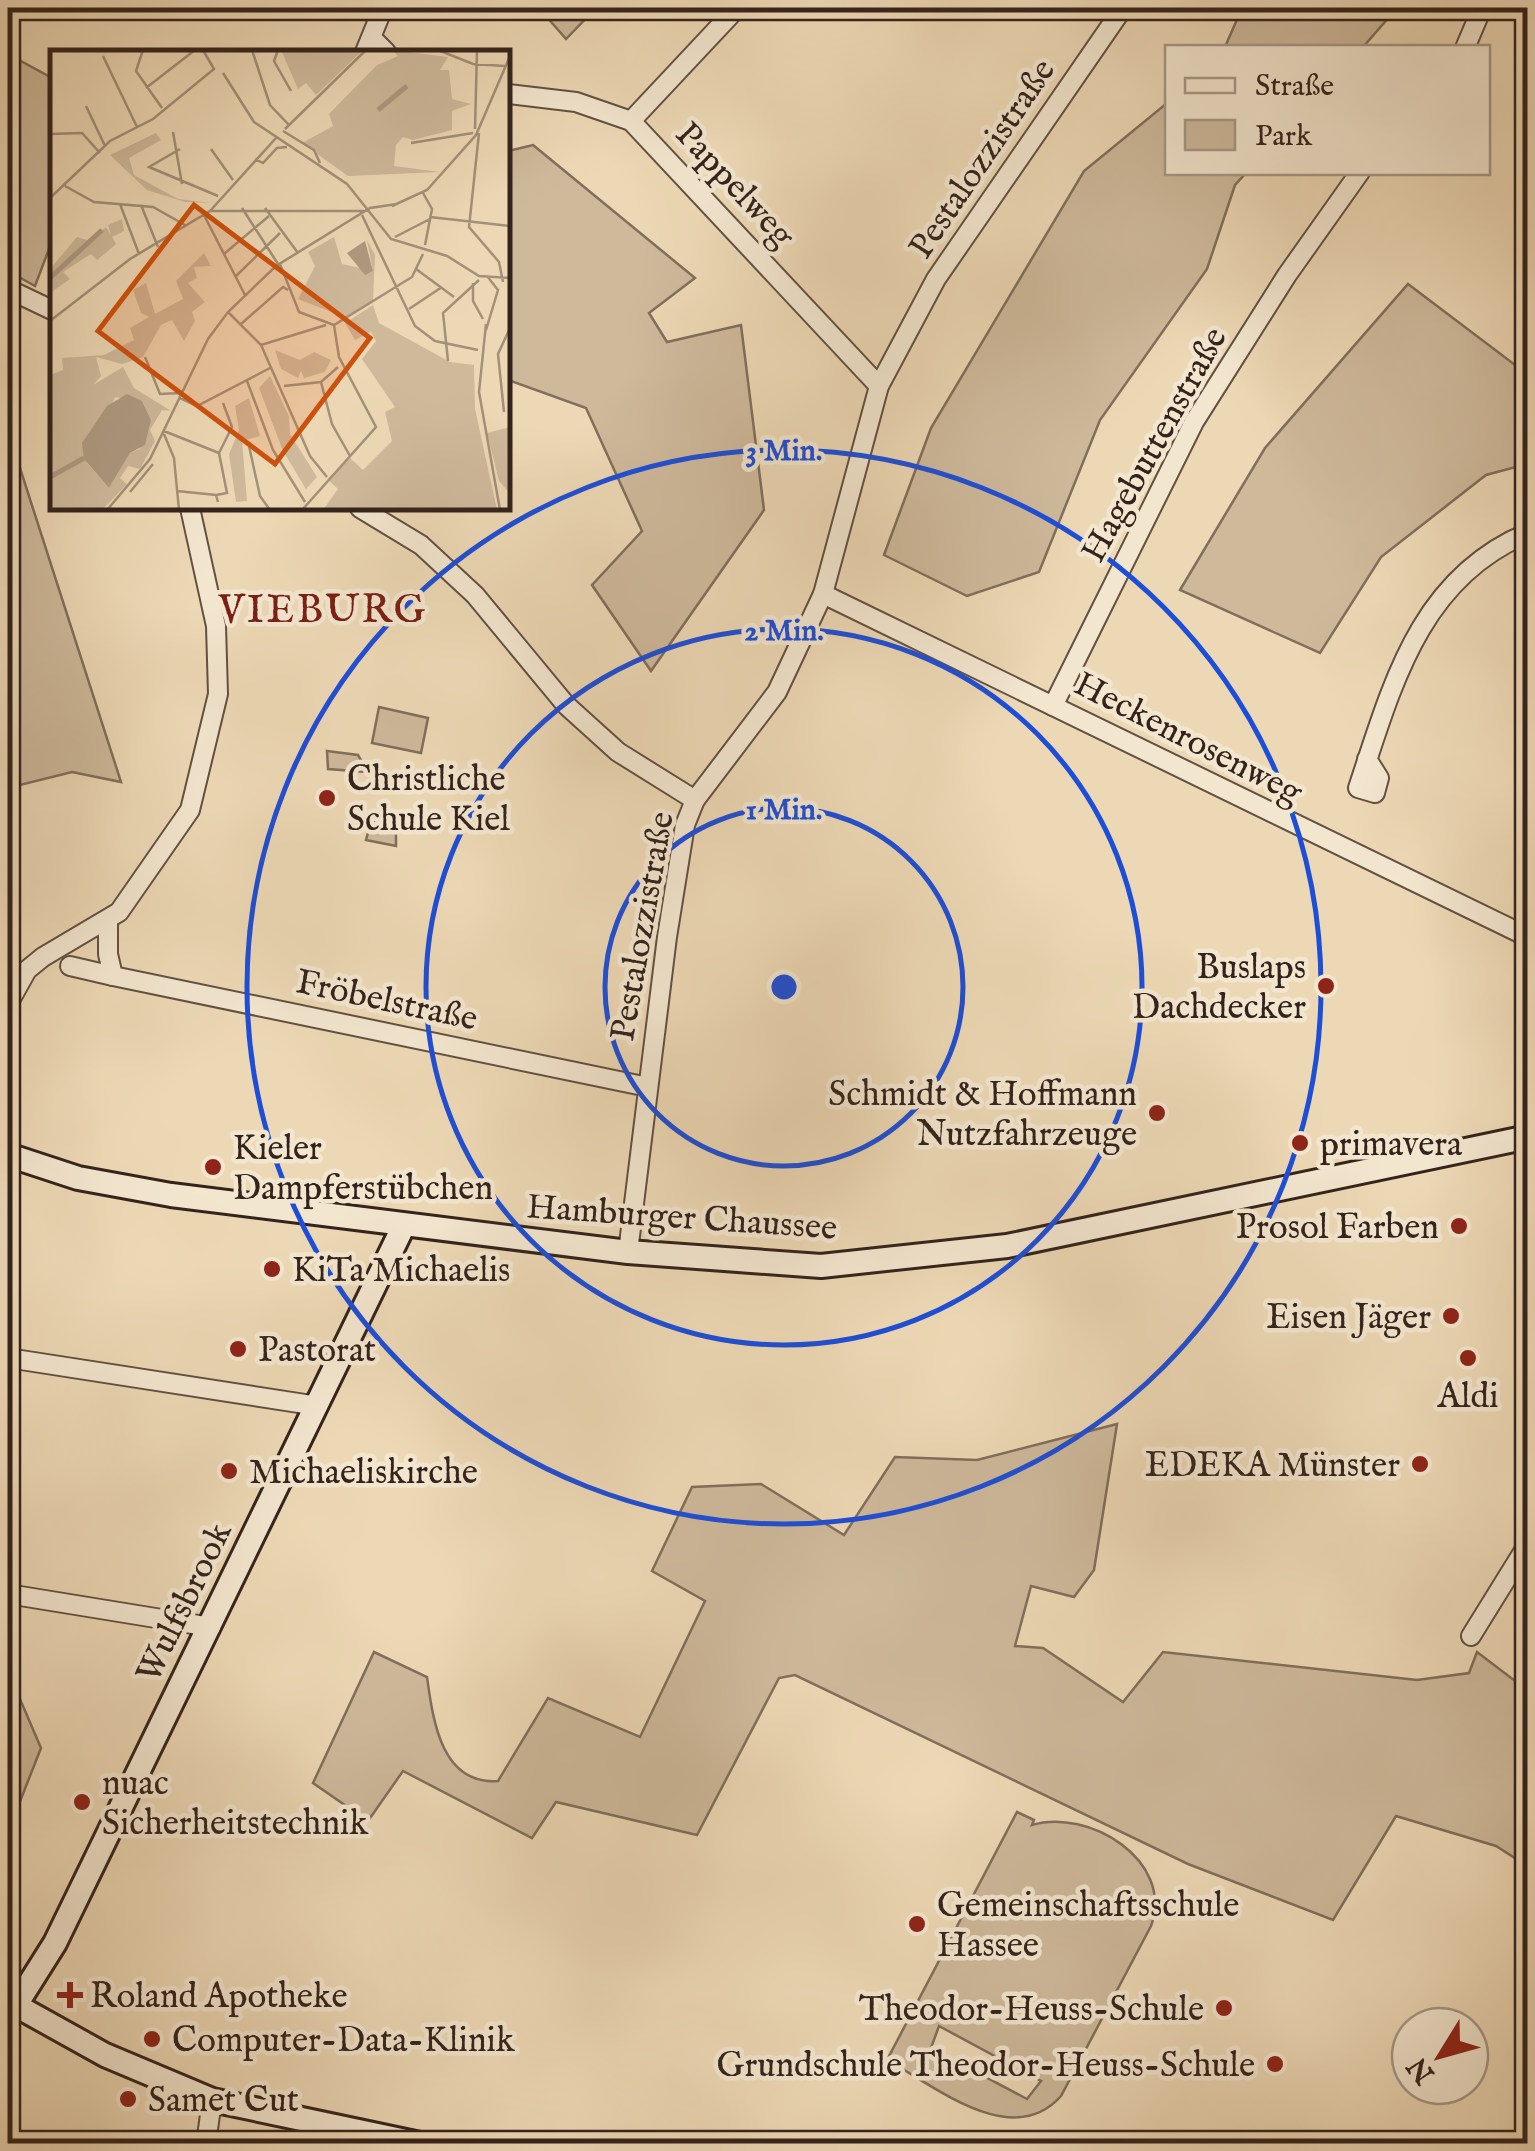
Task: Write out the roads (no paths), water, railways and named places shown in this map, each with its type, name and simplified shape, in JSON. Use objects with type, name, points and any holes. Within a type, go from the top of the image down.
[{"type":"main road","name":"Hamburger Chaussee","points":[[8,1155],[111,1186],[628,1252],[822,1266],[962,1254],[1528,1137]]},
{"type":"main road","name":"Wulfsbrook","points":[[12,2003],[55,1942],[404,1225]]},
{"type":"main road","points":[[12,2003],[104,2055],[212,2100],[420,2144]]},
{"type":"street","points":[[369,45],[383,8]]},
{"type":"street","points":[[630,121],[737,8]]},
{"type":"street","name":"Pestalozzistraße","points":[[628,1252],[667,937],[685,825],[695,800],[778,692],[823,594],[879,386],[936,279],[1123,8]]},
{"type":"street","points":[[1466,45],[1482,8]]},
{"type":"street","name":"Pappelweg","points":[[510,94],[576,102],[630,121],[879,386]]},
{"type":"street","name":"Hagebuttenstraße","points":[[1054,706],[1194,422],[1287,275],[1358,175]]},
{"type":"street","points":[[8,288],[50,309]]},
{"type":"street","points":[[8,1004],[27,970],[42,957],[108,921],[131,898],[190,810],[218,702],[216,626],[190,510]]},
{"type":"street","points":[[363,510],[421,545],[475,595],[566,705],[618,752],[695,800]]},
{"type":"street","points":[[1367,759],[1418,627],[1439,598],[1478,562],[1528,533]]},
{"type":"street","name":"Heckenrosenweg","points":[[823,594],[1528,937]]},
{"type":"street","points":[[108,921],[108,954],[114,976]]},
{"type":"street","name":"Fröbelstraße","points":[[70,966],[648,1087]]},
{"type":"street","points":[[8,1358],[318,1406]]},
{"type":"street","points":[[1471,1636],[1528,1544]]},
{"type":"street","points":[[8,1594],[211,1626]]},
{"type":"street","points":[[206,2144],[212,2100]]},
{"type":"place","name":"Christliche Schule Kiel","points":[[327,798]]},
{"type":"place","name":"Buslaps Dachdecker","points":[[1326,986]]},
{"type":"place","name":"Schmidt & Hoffmann Nutzfahrzeuge","points":[[1157,1113]]},
{"type":"place","name":"primavera","points":[[1300,1143]]},
{"type":"place","name":"Kieler Dampferstübchen","points":[[213,1167]]},
{"type":"place","name":"Prosol Farben","points":[[1459,1226]]},
{"type":"place","name":"KiTa Michaelis","points":[[272,1269]]},
{"type":"place","name":"Eisen Jäger","points":[[1451,1316]]},
{"type":"place","name":"Pastorat","points":[[238,1349]]},
{"type":"place","name":"Aldi","points":[[1468,1358]]},
{"type":"place","name":"EDEKA Münster","points":[[1420,1464]]},
{"type":"place","name":"Michaeliskirche","points":[[229,1471]]},
{"type":"place","name":"nuac Sicherheitstechnik","points":[[82,1802]]},
{"type":"place","name":"Gemeinschaftsschule Hassee","points":[[917,1924]]},
{"type":"place","name":"Roland Apotheke","points":[[70,1995]]},
{"type":"place","name":"Theodor-Heuss-Schule","points":[[1224,2008]]},
{"type":"place","name":"Computer-Data-Klinik","points":[[152,2039]]},
{"type":"place","name":"Grundschule Theodor-Heuss-Schule","points":[[1275,2064]]},
{"type":"place","name":"Samet Cut","points":[[128,2099]]},
{"type":"district","name":"VIEBURG","points":[[323,608]]}]
